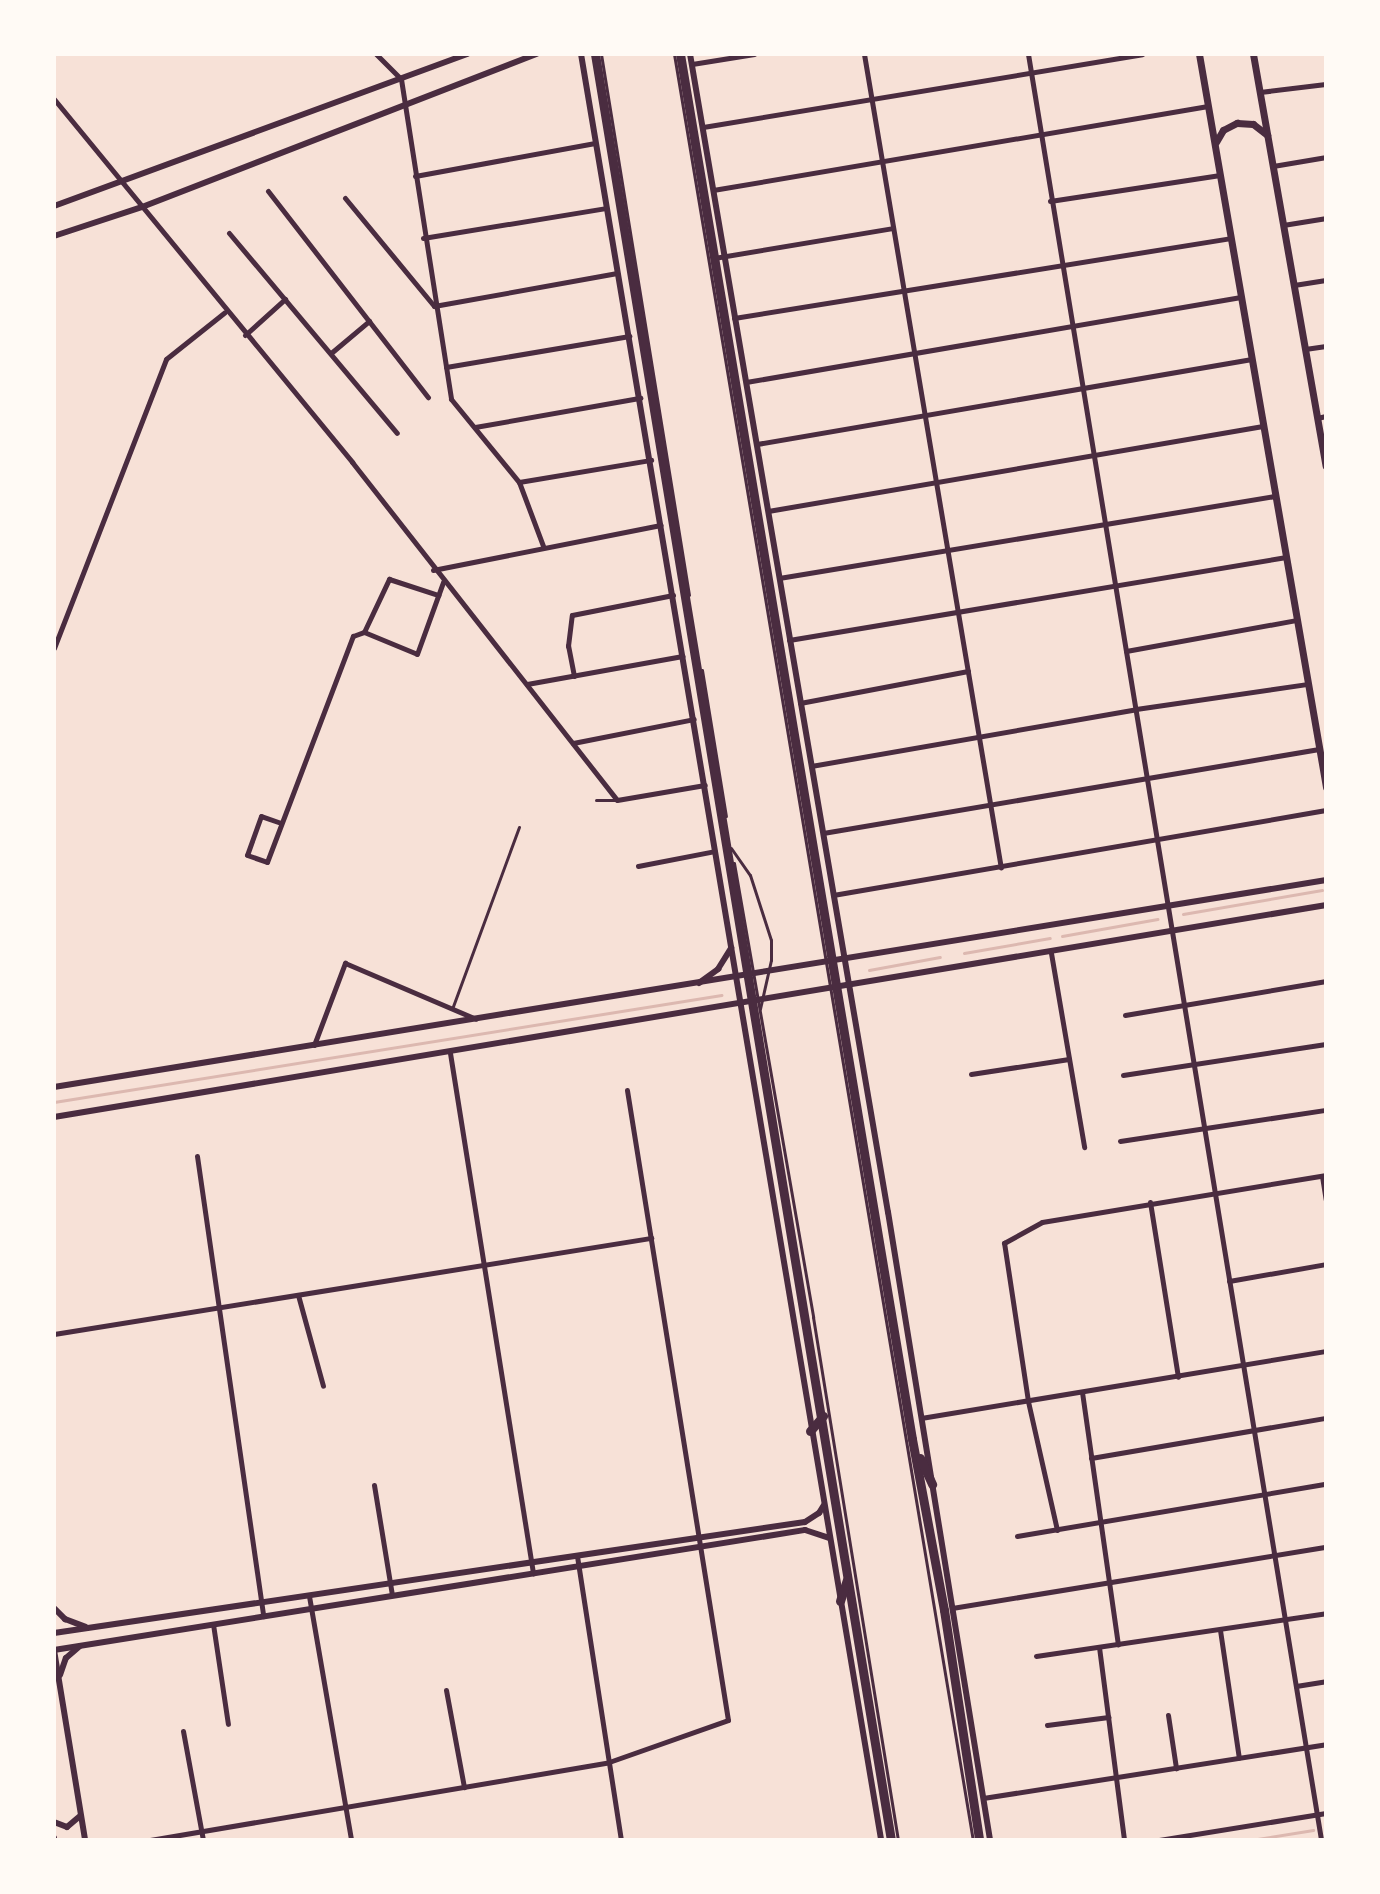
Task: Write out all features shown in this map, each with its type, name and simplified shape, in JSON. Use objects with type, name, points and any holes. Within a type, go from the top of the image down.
[{"type":"highway","points":[[595,54],[710,784],[757,1002],[758,1045],[828,1444],[891,1840]]},
{"type":"highway","points":[[677,54],[719,258],[828,963],[941,1594],[979,1840]]},
{"type":"highway","points":[[823,1416],[811,1434],[828,1444]]},
{"type":"highway","points":[[912,1439],[932,1484]]},
{"type":"highway","points":[[848,1577],[840,1604],[855,1625]]},
{"type":"main road","points":[[1199,54],[1326,787]]},
{"type":"main road","points":[[1253,54],[1305,349],[1322,417],[1326,466]]},
{"type":"main road","points":[[1215,144],[1229,126],[1245,122],[1260,128],[1269,141]]},
{"type":"street","points":[[376,54],[401,79],[423,238],[451,399],[519,482],[543,546]]},
{"type":"street","points":[[54,206],[468,54]]},
{"type":"street","points":[[54,236],[142,207],[536,54]]},
{"type":"street","points":[[581,54],[694,719],[710,784],[715,851],[881,1840]]},
{"type":"street","points":[[690,54],[713,190],[719,258],[734,318],[757,444],[990,1840]]},
{"type":"street","points":[[692,64],[754,54]]},
{"type":"street","points":[[864,54],[1001,868]]},
{"type":"street","points":[[1028,54],[1039,137],[1106,524],[1321,1840]]},
{"type":"street","points":[[703,127],[1142,54]]},
{"type":"street","points":[[1260,92],[1326,84]]},
{"type":"street","points":[[54,99],[225,312],[352,462],[433,570],[617,800],[710,784]]},
{"type":"street","points":[[713,190],[1208,106]]},
{"type":"street","points":[[415,176],[595,143]]},
{"type":"street","points":[[1273,166],[1326,157]]},
{"type":"street","points":[[1050,201],[1220,175]]},
{"type":"street","points":[[268,191],[428,397]]},
{"type":"street","points":[[345,198],[434,306]]},
{"type":"street","points":[[423,238],[606,208]]},
{"type":"street","points":[[1283,225],[1326,218]]},
{"type":"street","points":[[719,258],[893,228]]},
{"type":"street","points":[[229,233],[397,433]]},
{"type":"street","points":[[734,318],[1231,238]]},
{"type":"street","points":[[434,306],[630,271]]},
{"type":"street","points":[[1294,285],[1326,280]]},
{"type":"street","points":[[419,288],[431,283]]},
{"type":"street","points":[[746,382],[1241,297]]},
{"type":"street","points":[[245,335],[285,299]]},
{"type":"street","points":[[54,648],[166,359],[225,312]]},
{"type":"street","points":[[331,353],[369,321]]},
{"type":"street","points":[[446,367],[629,336]]},
{"type":"street","points":[[1305,349],[1326,346]]},
{"type":"street","points":[[757,444],[1252,359]]},
{"type":"street","points":[[474,427],[640,398]]},
{"type":"street","points":[[767,511],[1263,426]]},
{"type":"street","points":[[519,482],[651,460]]},
{"type":"street","points":[[779,578],[1275,496]]},
{"type":"street","points":[[433,570],[661,525]]},
{"type":"street","points":[[788,640],[1286,557]]},
{"type":"street","points":[[364,632],[389,579],[438,595]]},
{"type":"street","points":[[281,823],[261,816],[247,855],[267,862],[353,636],[364,632],[417,654],[443,582]]},
{"type":"street","points":[[574,676],[568,646],[572,615],[674,595]]},
{"type":"street","points":[[1126,651],[1297,620]]},
{"type":"street","points":[[527,684],[684,656]]},
{"type":"street","points":[[799,703],[968,671]]},
{"type":"street","points":[[799,768],[1136,709],[1308,684]]},
{"type":"street","points":[[573,743],[694,719]]},
{"type":"street","points":[[822,833],[1319,749]]},
{"type":"street","points":[[833,895],[1326,810]]},
{"type":"street","points":[[638,866],[715,851]]},
{"type":"street","points":[[54,1087],[690,986],[1326,880]]},
{"type":"street","points":[[54,1117],[833,990],[1326,905]]},
{"type":"street","points":[[690,986],[718,969],[731,948]]},
{"type":"street","points":[[1051,953],[1084,1147]]},
{"type":"street","points":[[314,1046],[345,963],[478,1020]]},
{"type":"street","points":[[1125,1015],[1326,981]]},
{"type":"street","points":[[446,1025],[452,1009]]},
{"type":"street","points":[[1123,1075],[1193,1067],[1326,1044]]},
{"type":"street","points":[[747,1047],[758,1045]]},
{"type":"street","points":[[450,1053],[533,1573]]},
{"type":"street","points":[[971,1074],[1069,1059]]},
{"type":"street","points":[[849,1068],[863,1066]]},
{"type":"street","points":[[150,1840],[609,1762],[728,1720],[627,1090]]},
{"type":"street","points":[[1120,1141],[1326,1110]]},
{"type":"street","points":[[197,1156],[263,1616]]},
{"type":"street","points":[[1057,1530],[1028,1401],[1004,1243],[1042,1222],[1324,1176],[1326,1200]]},
{"type":"street","points":[[1150,1202],[1178,1377]]},
{"type":"street","points":[[54,1334],[651,1238]]},
{"type":"street","points":[[1229,1281],[1326,1264]]},
{"type":"street","points":[[298,1295],[323,1386]]},
{"type":"street","points":[[921,1418],[1326,1351]]},
{"type":"street","points":[[1082,1392],[1118,1644]]},
{"type":"street","points":[[1091,1458],[1326,1418]]},
{"type":"street","points":[[1017,1536],[1326,1484]]},
{"type":"street","points":[[374,1485],[392,1595]]},
{"type":"street","points":[[54,1633],[805,1522],[819,1513],[824,1505]]},
{"type":"street","points":[[85,1840],[54,1650],[805,1530],[830,1538]]},
{"type":"street","points":[[952,1608],[1326,1547]]},
{"type":"street","points":[[577,1556],[621,1840]]},
{"type":"street","points":[[309,1596],[351,1840]]},
{"type":"street","points":[[54,1608],[65,1619],[90,1628]]},
{"type":"street","points":[[1036,1656],[1326,1613]]},
{"type":"street","points":[[213,1623],[228,1724]]},
{"type":"street","points":[[1220,1630],[1239,1758]]},
{"type":"street","points":[[59,1683],[66,1658],[83,1644]]},
{"type":"street","points":[[1099,1647],[1124,1840]]},
{"type":"street","points":[[1296,1686],[1326,1681]]},
{"type":"street","points":[[446,1690],[464,1787]]},
{"type":"street","points":[[1168,1715],[1176,1768]]},
{"type":"street","points":[[1047,1725],[1108,1717]]},
{"type":"street","points":[[183,1731],[203,1840]]},
{"type":"street","points":[[983,1798],[1326,1744]]},
{"type":"street","points":[[1159,1840],[1326,1813]]},
{"type":"street","points":[[54,1822],[71,1826],[81,1814]]},
{"type":"lane","points":[[601,54],[751,976]]},
{"type":"lane","points":[[677,54],[828,963]]},
{"type":"lane","points":[[596,800],[617,800]]},
{"type":"lane","points":[[452,1009],[519,827]]},
{"type":"lane","points":[[731,848],[750,875],[771,940],[768,973],[757,1002],[813,1317],[898,1840]]},
{"type":"lane","points":[[833,990],[873,1250],[973,1840]]},
{"type":"waterway","points":[[1183,914],[1322,890]]},
{"type":"waterway","points":[[1062,936],[1157,919]]},
{"type":"waterway","points":[[964,953],[1050,938]]},
{"type":"waterway","points":[[869,970],[940,957]]},
{"type":"waterway","points":[[54,1102],[721,995]]},
{"type":"waterway","points":[[1251,1840],[1313,1830]]}]
